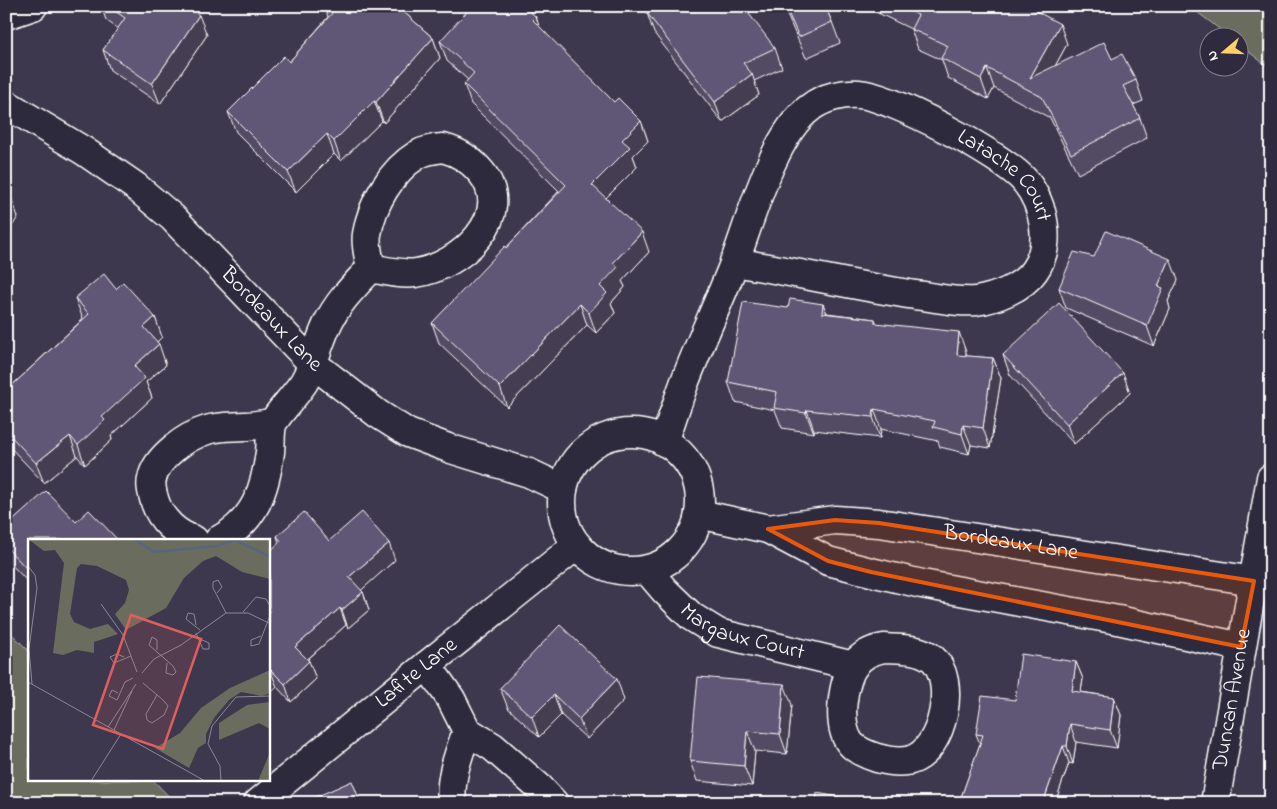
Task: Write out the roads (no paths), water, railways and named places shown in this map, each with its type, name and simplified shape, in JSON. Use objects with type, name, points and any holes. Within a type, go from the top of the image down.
[{"type":"street","points":[[6,15],[33,6]]},
{"type":"street","name":"Latache Court","points":[[664,442],[685,383],[765,180],[783,139],[796,121],[810,107],[824,100],[842,95],[859,94],[875,97],[915,114],[986,151],[1009,166],[1024,179],[1035,195],[1042,214],[1044,235],[1042,253],[1035,270],[1021,284],[991,297],[975,301],[888,291],[734,262]]},
{"type":"street","name":"Bordeaux Lane","points":[[6,104],[84,151],[135,186],[173,218],[312,363],[378,414],[408,433],[451,449],[529,473],[564,489]]},
{"type":"street","points":[[443,148],[452,150],[476,167],[488,181],[492,196],[492,210],[488,223],[473,242],[450,262],[430,270],[415,273],[393,273],[371,268],[367,249],[367,235],[372,214],[381,193],[407,163],[418,154],[443,148]]},
{"type":"street","points":[[221,539],[233,533],[248,517],[260,496],[270,451],[272,423],[305,380],[327,324],[346,294],[371,268]]},
{"type":"street","points":[[191,539],[184,537],[172,527],[161,517],[158,510],[151,488],[151,480],[159,464],[171,451],[189,437],[208,429],[272,423]]},
{"type":"street","points":[[622,434],[646,435],[664,442],[680,453],[692,469],[700,494],[699,514],[693,534],[681,551],[664,563],[647,570],[626,572],[592,560],[577,545],[568,531],[563,510],[564,489],[571,468],[586,450],[606,438],[622,434]]},
{"type":"street","name":"Duncan Avenue","points":[[1215,803],[1270,487]]},
{"type":"street","name":"Bordeaux Lane","points":[[699,514],[768,529],[828,561],[870,572],[922,584],[1118,620],[1242,647]]},
{"type":"street","name":"Bordeaux Lane","points":[[768,529],[835,520],[879,523],[1254,581]]},
{"type":"street","name":"Lafite Lane","points":[[258,803],[426,664],[577,545]]},
{"type":"street","name":"Margaux Court","points":[[647,570],[665,591],[692,617],[718,633],[854,666]]},
{"type":"street","points":[[884,648],[914,650],[933,658],[940,668],[945,704],[938,733],[924,753],[912,760],[902,762],[885,760],[870,756],[858,750],[850,743],[842,718],[843,694],[854,666],[861,657],[875,649],[884,648]]},
{"type":"street","points":[[426,664],[451,699],[467,731],[493,747],[540,788],[554,803]]},
{"type":"street","points":[[452,803],[452,785],[467,731]]}]
